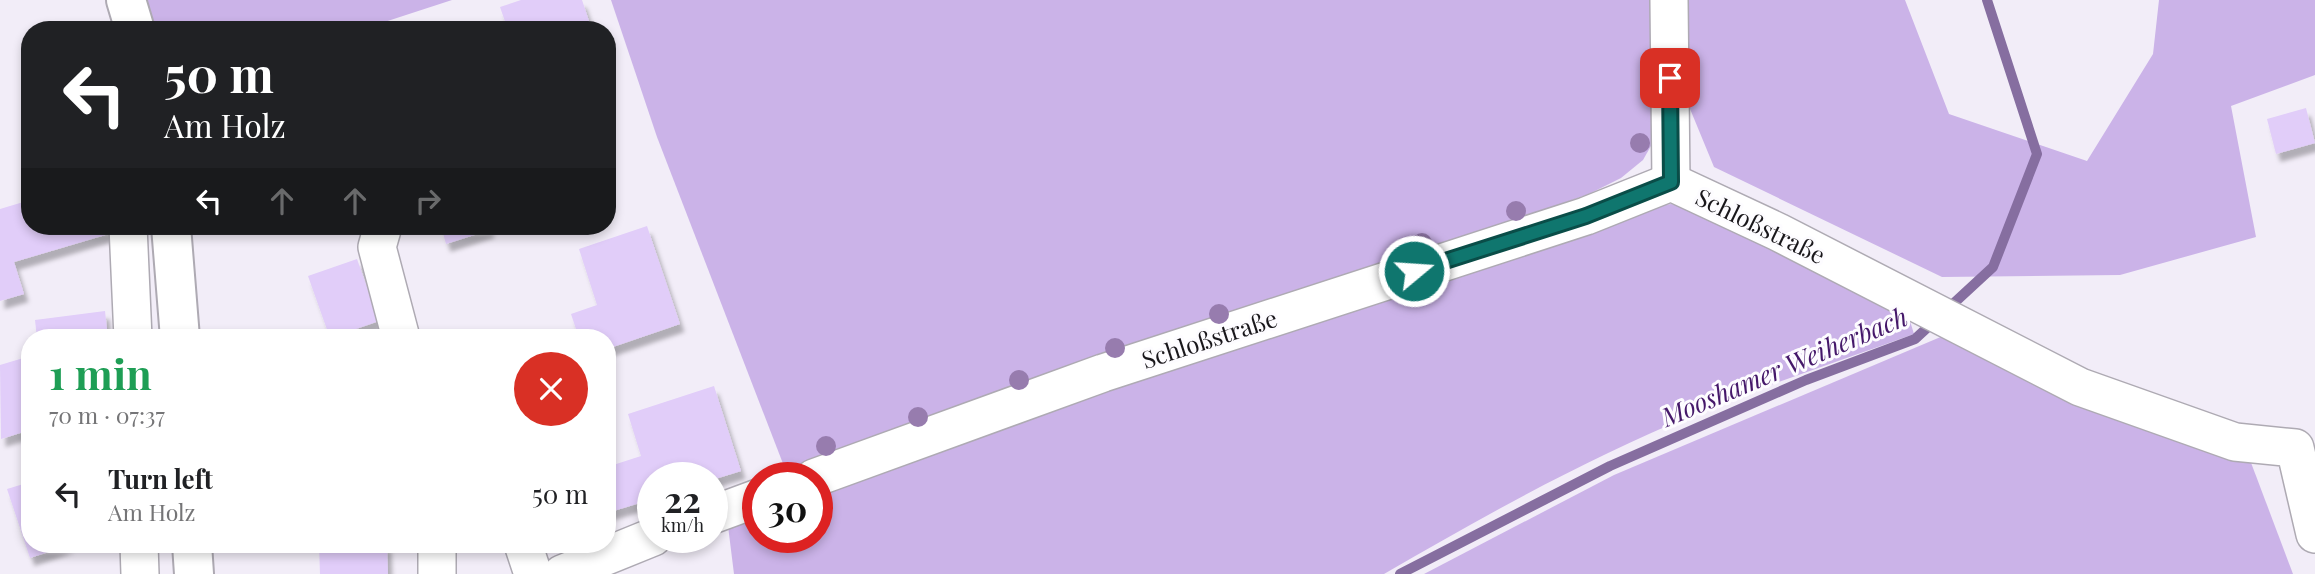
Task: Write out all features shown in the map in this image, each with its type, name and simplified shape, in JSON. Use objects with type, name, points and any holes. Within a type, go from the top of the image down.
[{"type":"main road","points":[[126,0],[132,21]]},
{"type":"main road","points":[[172,235],[179,329]]},
{"type":"main road","points":[[193,553],[194,574]]},
{"type":"street","points":[[1669,0],[1671,182]]},
{"type":"street","name":"Schloßstraße","points":[[833,471],[1103,373],[1586,216],[1671,182],[2093,392],[2235,442],[2295,448],[2315,534]]},
{"type":"street","points":[[128,235],[133,329]]},
{"type":"street","points":[[380,235],[377,247],[399,329]]},
{"type":"street","points":[[616,552],[637,544]]},
{"type":"street","points":[[139,553],[140,574]]},
{"type":"street","points":[[437,553],[437,574]]},
{"type":"street","points":[[526,553],[533,574]]},
{"type":"street","points":[[562,574],[614,553]]},
{"type":"shaded area","points":[[142,0],[452,0],[388,21],[148,21]]},
{"type":"shaded area","points":[[611,0],[1653,0],[1660,130],[1643,160],[1621,178],[1589,194],[821,462],[782,462],[657,137]]},
{"type":"shaded area","points":[[1681,0],[1905,0],[1949,114],[2087,161],[2153,54],[2159,0],[2315,0],[2315,75],[2231,106],[2256,237],[2120,275],[1942,277],[1714,167],[1688,104]]},
{"type":"shaded area","points":[[1671,204],[1707,211],[1906,308],[1914,334],[1748,393],[1653,432],[1536,489],[1384,574],[734,574],[728,526],[742,521],[742,553],[833,553],[833,488],[1123,385],[1638,209]]},
{"type":"shaded area","points":[[1950,333],[2250,460],[2293,574],[1424,574],[1614,475]]},
{"type":"building","points":[[521,0],[582,0],[589,21],[505,21],[500,7]]},
{"type":"building","points":[[2306,108],[2315,143],[2276,154],[2267,119]]},
{"type":"building","points":[[21,203],[21,235],[105,235],[14,262],[24,294],[0,301],[0,209]]},
{"type":"building","points":[[647,226],[680,324],[616,346],[616,329],[576,329],[571,314],[597,305],[579,249]]},
{"type":"building","points":[[444,235],[474,235],[446,244]]},
{"type":"building","points":[[357,259],[379,321],[356,329],[327,329],[308,276]]},
{"type":"building","points":[[105,311],[107,329],[36,329],[35,320]]},
{"type":"building","points":[[21,359],[21,433],[1,439],[0,365]]},
{"type":"building","points":[[714,386],[741,471],[728,475],[728,462],[637,462],[637,504],[616,510],[616,464],[641,456],[628,414]]},
{"type":"building","points":[[21,485],[21,531],[7,489]]},
{"type":"building","points":[[28,553],[45,553],[30,558]]},
{"type":"building","points":[[319,553],[387,553],[388,574],[320,574]]},
{"type":"waterway","name":"Mooshamer Weiherbach","points":[[1400,574],[1610,466],[1806,380],[1915,339],[1993,267],[2037,154],[1987,0]]},
{"type":"route","points":[[1414,271],[1586,216],[1671,182],[1670,78]]}]
